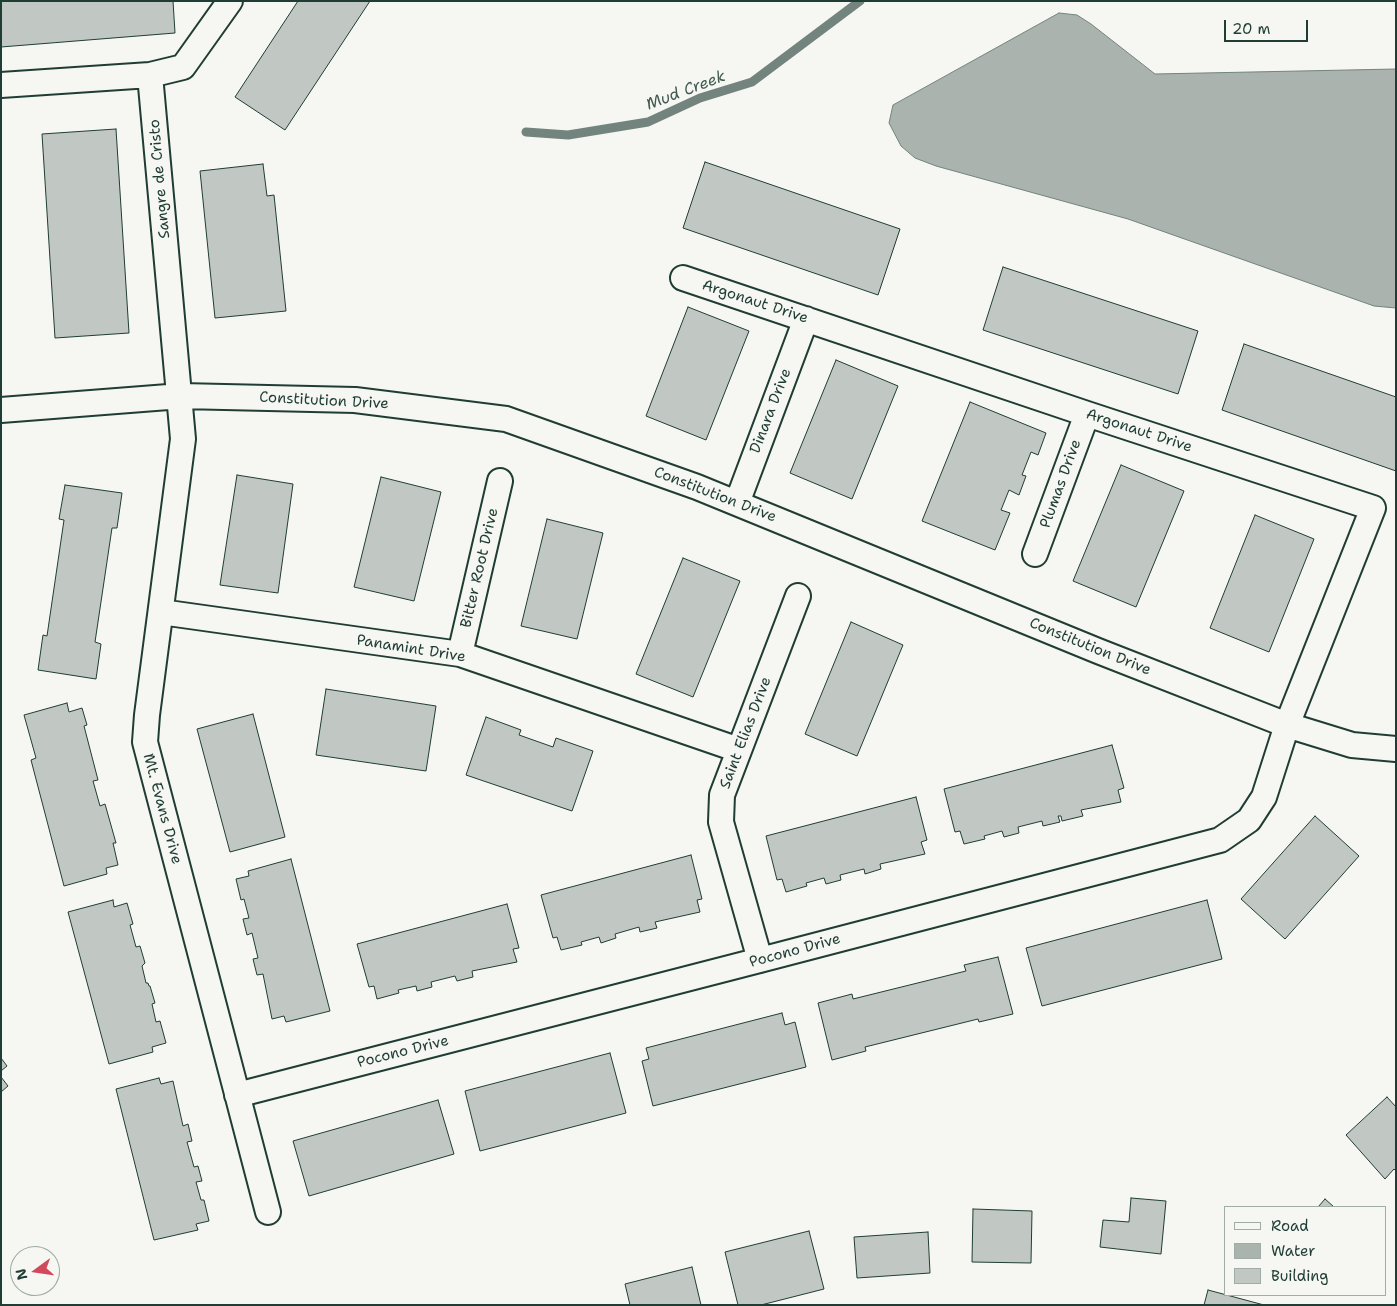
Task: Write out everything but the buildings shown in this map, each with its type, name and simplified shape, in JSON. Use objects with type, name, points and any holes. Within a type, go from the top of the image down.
[{"type":"street","points":[[1,85],[150,75],[183,67],[230,1]]},
{"type":"street","name":"Sangre de Cristo","points":[[150,75],[181,396]]},
{"type":"street","name":"Argonaut Drive","points":[[683,278],[1374,508],[1287,725]]},
{"type":"street","name":"Dinara Drive","points":[[737,503],[806,319]]},
{"type":"street","name":"Constitution Drive","points":[[1,410],[181,396],[355,400],[506,418],[697,487],[1287,725],[1352,746],[1396,749]]},
{"type":"street","name":"Mt. Evans Drive","points":[[181,396],[183,439],[145,742],[268,1212]]},
{"type":"street","name":"Plumas Drive","points":[[1035,554],[1087,414]]},
{"type":"street","name":"Bitter Root Drive","points":[[460,654],[500,481]]},
{"type":"street","name":"Saint Elias Drive","points":[[760,960],[721,822],[722,795],[798,596]]},
{"type":"street","name":"Panamint Drive","points":[[161,612],[460,654],[738,750]]},
{"type":"street","name":"Pocono Drive","points":[[237,1095],[1220,840],[1248,820],[1264,797],[1287,725]]},
{"type":"water","points":[[1059,13],[1077,15],[1155,74],[1396,69],[1396,308],[1374,306],[1128,219],[936,166],[915,158],[901,146],[889,123],[893,105]]},
{"type":"waterway","name":"Mud Creek","points":[[526,132],[568,135],[648,122],[700,98],[752,82],[860,1]]}]
